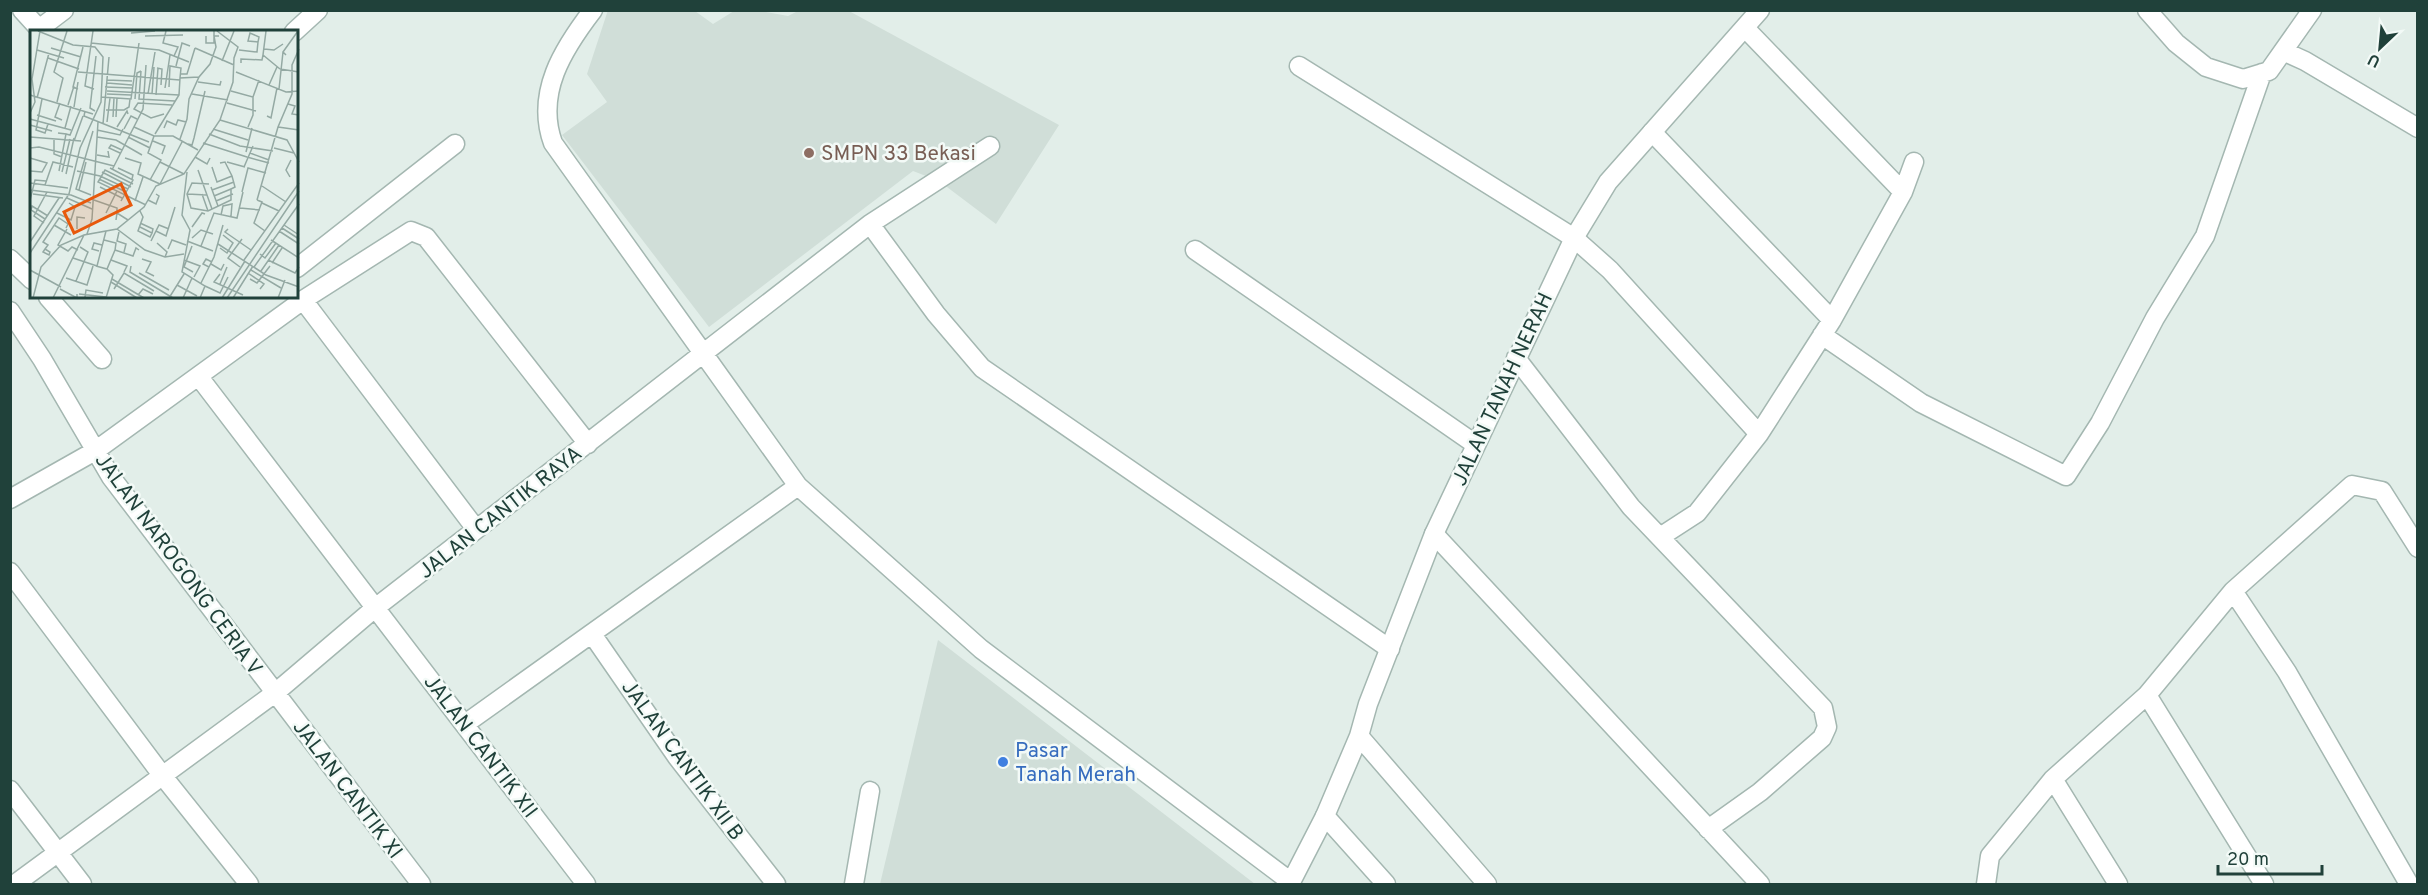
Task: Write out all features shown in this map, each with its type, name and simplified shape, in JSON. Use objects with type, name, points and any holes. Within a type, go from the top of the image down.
[{"type":"street","points":[[22,10],[41,30],[64,10]]},
{"type":"street","points":[[296,30],[318,10]]},
{"type":"street","points":[[593,10],[559,59],[551,79],[548,97],[549,131],[553,143],[798,486],[981,648],[1291,883]]},
{"type":"street","name":"JALAN TANAH NERAH","points":[[1291,883],[1325,816],[1359,736],[1434,534],[1574,238],[1608,182],[1760,10]]},
{"type":"street","points":[[2147,10],[2176,43],[2206,67],[2243,79],[2268,71],[2312,10]]},
{"type":"street","points":[[1745,28],[1903,192]]},
{"type":"street","points":[[2283,51],[2305,61],[2418,128]]},
{"type":"street","points":[[1299,66],[1574,238],[1610,270],[1759,434]]},
{"type":"street","points":[[1652,132],[1827,327],[1921,404],[2066,476],[2100,423],[2155,318],[2205,236],[2262,73]]},
{"type":"street","points":[[298,267],[455,144]]},
{"type":"street","name":"JALAN CANTIK RAYA","points":[[15,885],[57,851],[275,693],[375,608],[870,224],[990,146]]},
{"type":"street","points":[[1660,537],[1697,513],[1759,434],[1827,327],[1903,192],[1914,162]]},
{"type":"street","points":[[870,224],[936,314],[982,368],[1390,649]]},
{"type":"street","points":[[10,499],[95,451],[303,300],[407,231],[422,233],[588,444]]},
{"type":"street","points":[[1195,250],[1475,444]]},
{"type":"street","points":[[10,259],[30,276]]},
{"type":"street","points":[[49,298],[102,359]]},
{"type":"street","points":[[303,300],[476,529]]},
{"type":"street","name":"JALAN NAROGONG CERIA V","points":[[10,311],[85,429],[111,477],[275,693]]},
{"type":"street","points":[[1516,358],[1631,507],[1823,708],[1827,727],[1822,738],[1760,792],[1708,829]]},
{"type":"street","name":"JALAN CANTIK XII","points":[[199,377],[586,885]]},
{"type":"street","points":[[1986,885],[1990,856],[2053,779],[2148,694],[2233,591],[2352,485],[2382,491],[2418,548]]},
{"type":"street","points":[[465,724],[798,486]]},
{"type":"street","points":[[1434,534],[1757,884]]},
{"type":"street","points":[[10,572],[162,775],[249,885]]},
{"type":"street","points":[[2233,591],[2287,672],[2409,885]]},
{"type":"street","name":"JALAN CANTIK XII B","points":[[592,634],[677,757],[776,885]]},
{"type":"street","name":"JALAN CANTIK XI","points":[[275,693],[421,885]]},
{"type":"street","points":[[2148,694],[2264,885]]},
{"type":"street","points":[[1359,736],[1487,885]]},
{"type":"street","points":[[2053,779],[2118,885]]},
{"type":"street","points":[[10,790],[82,885]]},
{"type":"street","points":[[854,885],[870,791]]},
{"type":"street","points":[[1325,816],[1386,885]]},
{"type":"shaded area","name":"SMPN 33 Bekasi","points":[[608,10],[695,11],[713,24],[734,11],[760,11],[788,16],[798,11],[849,11],[1059,125],[996,224],[939,181],[913,171],[709,327],[562,135],[607,102],[587,74]]},
{"type":"shaded area","name":"Pasar Tanah Merah","points":[[938,640],[1255,884],[880,884]]},
{"type":"place","name":"SMPN 33 Bekasi","points":[[809,153]]},
{"type":"place","name":"Pasar Tanah Merah","points":[[1003,762]]}]
